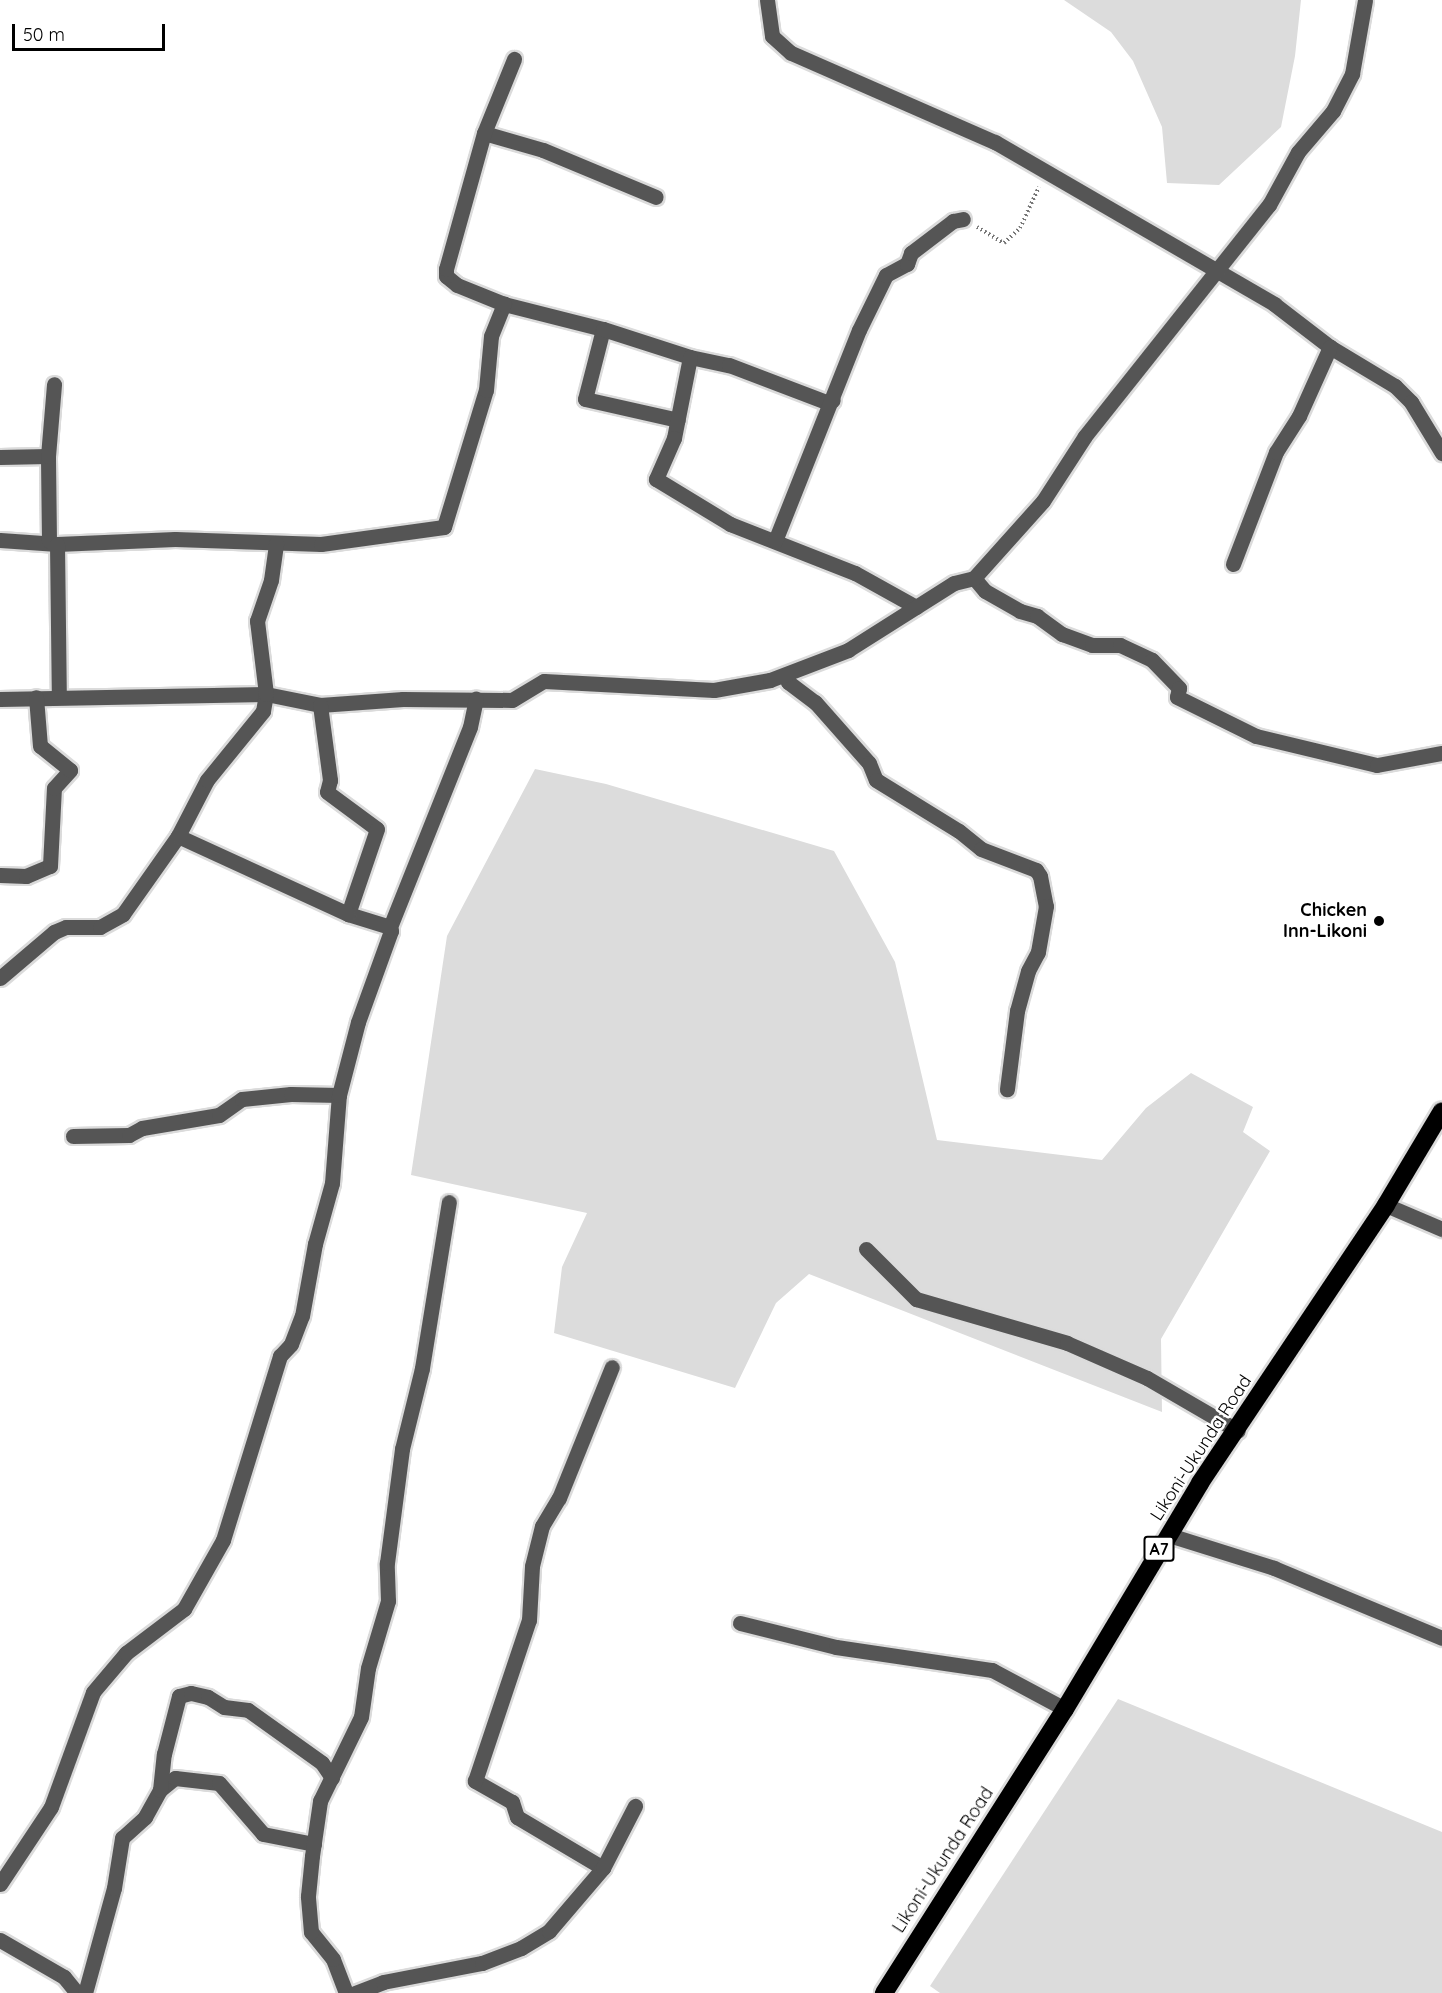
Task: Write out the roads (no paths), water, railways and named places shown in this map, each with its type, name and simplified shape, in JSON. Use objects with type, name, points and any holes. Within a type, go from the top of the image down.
[{"type":"highway","name":"Likoni-Ukunda Road","points":[[884,1993],[1065,1709],[1169,1535],[1386,1205],[1442,1110]]},
{"type":"street","points":[[767,0],[772,36],[791,53],[995,142],[1214,272],[1275,304],[1330,347],[1395,386],[1411,402],[1442,453]]},
{"type":"street","points":[[0,699],[208,698],[266,694],[320,705],[476,699],[512,700],[544,681],[600,681],[690,692],[736,689],[787,675],[848,650],[954,583],[974,578],[1043,501],[1085,436],[1269,205],[1298,152],[1339,101],[1352,74],[1365,0]]},
{"type":"street","points":[[514,58],[484,133],[446,276],[457,285],[504,303],[603,329],[690,357],[729,365],[826,402],[833,400]]},
{"type":"street","points":[[484,133],[543,150],[656,197]]},
{"type":"street","points":[[775,541],[859,330],[886,275],[907,264],[911,253],[953,221],[963,219]]},
{"type":"street","points":[[0,540],[53,542],[174,539],[276,543],[360,541],[444,526],[486,390],[491,336],[504,303]]},
{"type":"street","points":[[603,329],[585,399],[678,420]]},
{"type":"street","points":[[1233,564],[1276,452],[1299,416],[1330,347]]},
{"type":"street","points":[[690,357],[678,420],[656,480],[730,524],[855,573],[916,607]]},
{"type":"street","points":[[54,384],[48,456],[59,697]]},
{"type":"street","points":[[0,457],[48,456]]},
{"type":"street","points":[[0,978],[54,932],[66,927],[100,927],[123,914],[178,836],[207,780],[263,711],[266,694],[257,621],[271,580],[276,543]]},
{"type":"street","points":[[974,578],[985,591],[1020,611],[1037,616],[1062,634],[1092,645],[1119,645],[1152,660],[1179,688],[1177,698],[1256,736],[1370,764],[1442,753]]},
{"type":"street","points":[[787,675],[788,682],[815,702],[869,763],[876,780],[959,831],[981,849],[1036,870],[1040,876],[1046,906],[1038,952],[1028,970],[1017,1011],[1007,1089]]},
{"type":"street","points":[[0,875],[26,876],[50,866],[54,788],[69,770],[40,746],[36,698]]},
{"type":"street","points":[[0,1884],[51,1807],[93,1692],[126,1653],[184,1610],[220,1549],[273,1390],[280,1356],[291,1344],[304,1309],[315,1244],[332,1183],[339,1095],[358,1022],[390,927],[471,727],[476,699]]},
{"type":"street","points":[[320,705],[330,780],[327,792],[377,829],[348,914]]},
{"type":"street","points":[[178,836],[348,914],[390,927]]},
{"type":"street","points":[[73,1136],[129,1135],[142,1128],[219,1115],[242,1099],[291,1094],[339,1095]]},
{"type":"street","points":[[346,1993],[333,1959],[311,1932],[308,1896],[314,1844],[320,1801],[361,1717],[368,1668],[388,1601],[387,1563],[402,1449],[422,1368],[449,1202]]},
{"type":"street","points":[[1386,1205],[1442,1229]]},
{"type":"street","points":[[866,1249],[916,1299],[1067,1343],[1147,1378],[1238,1431]]},
{"type":"street","points":[[603,1868],[517,1817],[512,1802],[475,1781],[529,1620],[534,1556],[542,1526],[559,1498],[612,1368]]},
{"type":"street","points":[[1169,1535],[1275,1568],[1442,1638]]},
{"type":"street","points":[[740,1623],[836,1647],[992,1670],[1065,1709]]},
{"type":"street","points":[[160,1790],[164,1754],[179,1696],[191,1693],[208,1697],[224,1707],[248,1710],[322,1763],[332,1778]]},
{"type":"street","points":[[85,1993],[114,1888],[122,1838],[145,1817],[160,1790],[174,1778],[219,1783],[263,1834],[314,1844]]},
{"type":"street","points":[[355,1993],[384,1982],[482,1963],[521,1948],[567,1914],[603,1868],[635,1806]]},
{"type":"street","points":[[0,1940],[64,1977],[77,1993]]},
{"type":"place","name":"Chicken Inn-Likoni","points":[[1379,921]]}]
